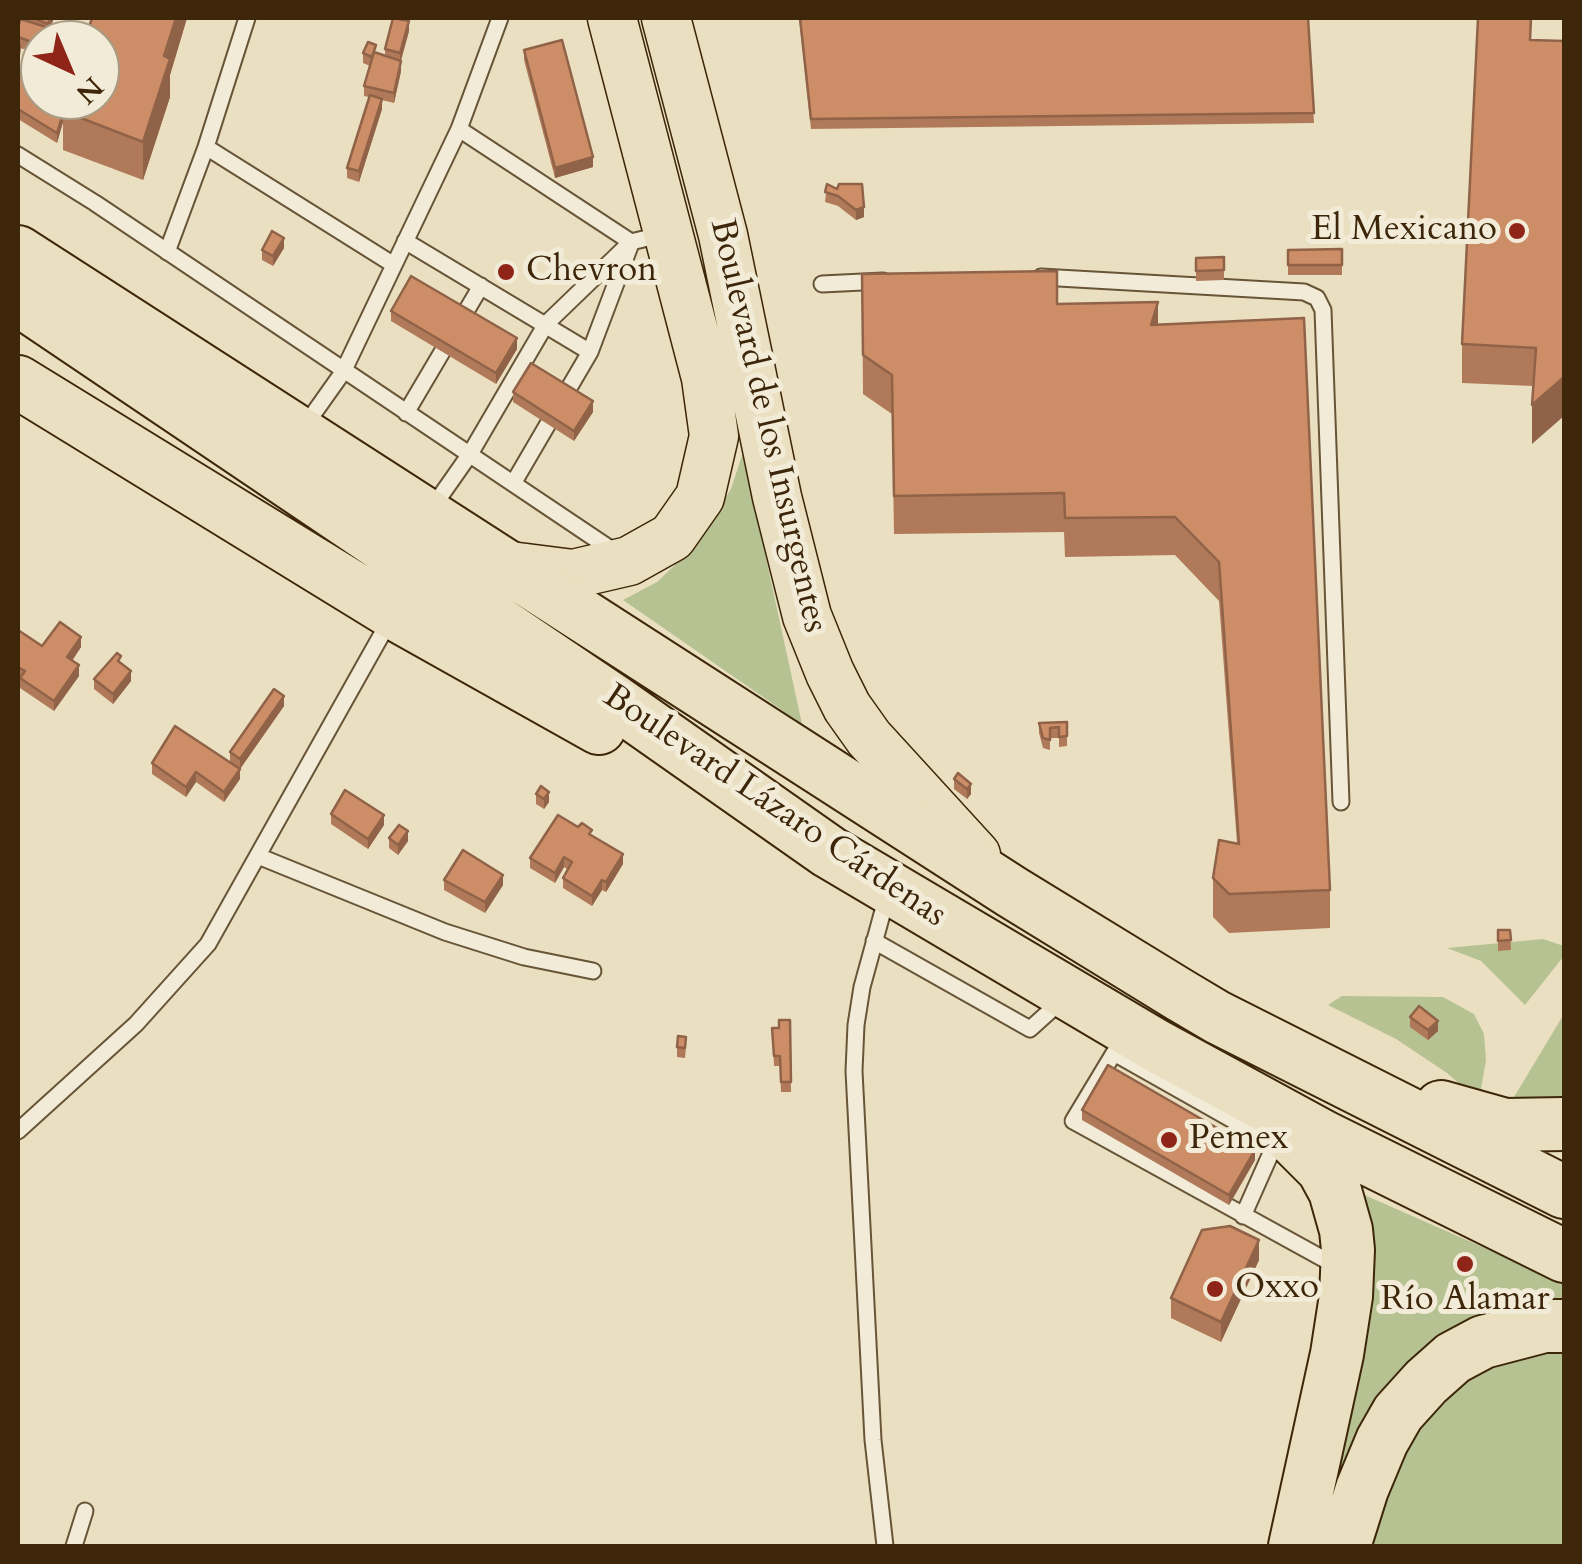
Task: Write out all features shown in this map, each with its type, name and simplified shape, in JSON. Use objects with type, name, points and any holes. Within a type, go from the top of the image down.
[{"type":"highway","name":"Boulevard Lázaro Cárdenas","points":[[18,252],[1012,892],[1217,1018],[1564,1192]]},
{"type":"highway","name":"Boulevard Lázaro Cárdenas","points":[[18,299],[614,700],[829,852],[1068,995],[1132,1042],[1564,1256]]},
{"type":"highway","points":[[18,382],[394,613],[829,852]]},
{"type":"highway","points":[[1217,1018],[1381,1088],[1453,1111],[1505,1124],[1564,1124]]},
{"type":"highway","points":[[1132,1042],[1276,1123],[1322,1170],[1342,1212],[1348,1272],[1336,1354],[1295,1546]]},
{"type":"highway","points":[[1344,1546],[1382,1441],[1398,1413],[1426,1382],[1453,1358],[1483,1342],[1544,1326],[1564,1326]]},
{"type":"main road","name":"Boulevard de los Insurgentes","points":[[510,566],[573,574],[629,562],[672,537],[700,497],[714,436],[706,378],[649,238],[612,18]]},
{"type":"main road","name":"Boulevard de los Insurgentes","points":[[666,18],[723,235],[807,616],[847,707],[890,763],[1012,892]]},
{"type":"main road","points":[[649,238],[723,235]]},
{"type":"lane","points":[[167,252],[247,18]]},
{"type":"lane","points":[[300,433],[343,372],[459,129],[500,18]]},
{"type":"lane","points":[[459,129],[649,238]]},
{"type":"lane","points":[[206,147],[394,265]]},
{"type":"lane","points":[[18,155],[629,562]]},
{"type":"lane","points":[[428,514],[470,454],[546,324],[649,238]]},
{"type":"lane","points":[[514,482],[590,352],[649,238]]},
{"type":"lane","points":[[405,240],[590,352]]},
{"type":"lane","points":[[1028,276],[1304,292],[1317,298],[1323,310],[1340,802]]},
{"type":"lane","points":[[822,284],[896,280]]},
{"type":"lane","points":[[406,413],[481,286]]},
{"type":"lane","points":[[18,1131],[136,1024],[208,944],[394,613]]},
{"type":"lane","points":[[258,856],[445,932],[524,957],[593,971]]},
{"type":"lane","points":[[884,1546],[873,1440],[854,1071],[856,1025],[889,888]]},
{"type":"lane","points":[[874,941],[1030,1029],[1068,995]]},
{"type":"lane","points":[[1243,1216],[1275,1144],[1132,1042],[1073,1122],[1243,1216],[1348,1272]]},
{"type":"lane","points":[[74,1546],[86,1511]]},
{"type":"green space","points":[[743,452],[802,724],[623,600],[657,582],[696,545],[731,489]]},
{"type":"green space","points":[[1543,939],[1564,946],[1564,956],[1525,1005],[1481,961],[1447,948]]},
{"type":"green space","points":[[1342,996],[1443,997],[1474,1014],[1484,1034],[1486,1060],[1479,1101],[1447,1073],[1396,1039],[1328,1005]]},
{"type":"green space","points":[[1564,1014],[1564,1099],[1537,1101],[1514,1097]]},
{"type":"green space","points":[[1351,1189],[1564,1283],[1564,1298],[1533,1301],[1474,1320],[1310,1546]]},
{"type":"green space","points":[[1564,1338],[1564,1546],[1363,1546],[1385,1461],[1443,1384]]},
{"type":"building","points":[[176,18],[164,56],[170,59],[143,142],[86,120],[120,120],[120,20],[91,20]]},
{"type":"building","points":[[393,18],[409,21],[400,53],[385,49]]},
{"type":"building","points":[[800,18],[1308,18],[1314,113],[811,119]]},
{"type":"building","name":"El Mexicano","points":[[1478,18],[1531,18],[1530,40],[1564,41],[1564,377],[1532,405],[1536,348],[1462,344]]},
{"type":"building","points":[[562,40],[593,157],[555,168],[524,50]]},
{"type":"building","points":[[368,42],[376,45],[372,57],[363,53]]},
{"type":"building","points":[[374,52],[401,61],[394,93],[364,86]]},
{"type":"building","points":[[18,72],[20,110],[18,109]]},
{"type":"building","points":[[370,95],[382,99],[359,171],[347,168]]},
{"type":"building","points":[[36,120],[61,120],[57,133]]},
{"type":"building","points":[[827,184],[837,189],[839,184],[862,184],[864,207],[856,210],[838,196],[825,192]]},
{"type":"building","points":[[272,231],[284,238],[273,256],[262,250]]},
{"type":"building","points":[[1342,249],[1342,265],[1288,265],[1288,250]]},
{"type":"building","points":[[1224,257],[1224,270],[1196,271],[1196,258]]},
{"type":"building","points":[[1057,271],[1057,304],[1158,302],[1151,325],[1304,318],[1330,890],[1229,894],[1213,878],[1219,840],[1239,844],[1219,562],[1175,517],[1065,518],[1064,493],[894,496],[892,375],[863,355],[862,274]]},
{"type":"building","points":[[411,276],[517,338],[496,373],[391,311]]},
{"type":"building","points":[[531,363],[593,401],[574,431],[513,392]]},
{"type":"building","points":[[60,622],[81,637],[67,657],[79,665],[54,701],[20,678],[25,671],[18,667],[18,630],[42,646]]},
{"type":"building","points":[[117,653],[121,656],[118,661],[131,671],[113,694],[94,679]]},
{"type":"building","points":[[274,689],[284,696],[240,759],[230,752]]},
{"type":"building","points":[[1067,722],[1067,736],[1059,737],[1059,727],[1050,728],[1050,740],[1043,738],[1039,723]]},
{"type":"building","points":[[175,726],[240,769],[224,792],[196,772],[186,787],[152,763]]},
{"type":"building","points":[[958,773],[971,784],[967,789],[954,779]]},
{"type":"building","points":[[541,786],[549,792],[544,799],[536,794]]},
{"type":"building","points":[[345,790],[384,815],[368,839],[331,814]]},
{"type":"building","points":[[558,815],[578,827],[582,823],[592,830],[589,834],[623,854],[592,896],[563,878],[572,862],[564,857],[555,873],[530,858]]},
{"type":"building","points":[[399,825],[408,831],[398,845],[389,838]]},
{"type":"building","points":[[463,850],[503,875],[485,902],[444,880]]},
{"type":"building","points":[[1498,930],[1510,930],[1511,940],[1498,941]]},
{"type":"building","points":[[1419,1006],[1438,1021],[1428,1030],[1410,1017]]},
{"type":"building","points":[[779,1020],[790,1020],[791,1082],[781,1082],[780,1056],[774,1056],[772,1028],[779,1028]]},
{"type":"building","points":[[678,1036],[686,1037],[685,1048],[677,1047]]},
{"type":"building","name":"Pemex","points":[[1108,1065],[1255,1150],[1229,1195],[1082,1110]]},
{"type":"building","name":"Oxxo","points":[[1230,1226],[1259,1240],[1221,1322],[1171,1298],[1202,1230]]},
{"type":"place","name":"El Mexicano","points":[[1517,231]]},
{"type":"place","name":"Chevron","points":[[506,272]]},
{"type":"place","name":"Pemex","points":[[1169,1140]]},
{"type":"place","name":"Río Alamar","points":[[1465,1264]]},
{"type":"place","name":"Oxxo","points":[[1215,1289]]}]
